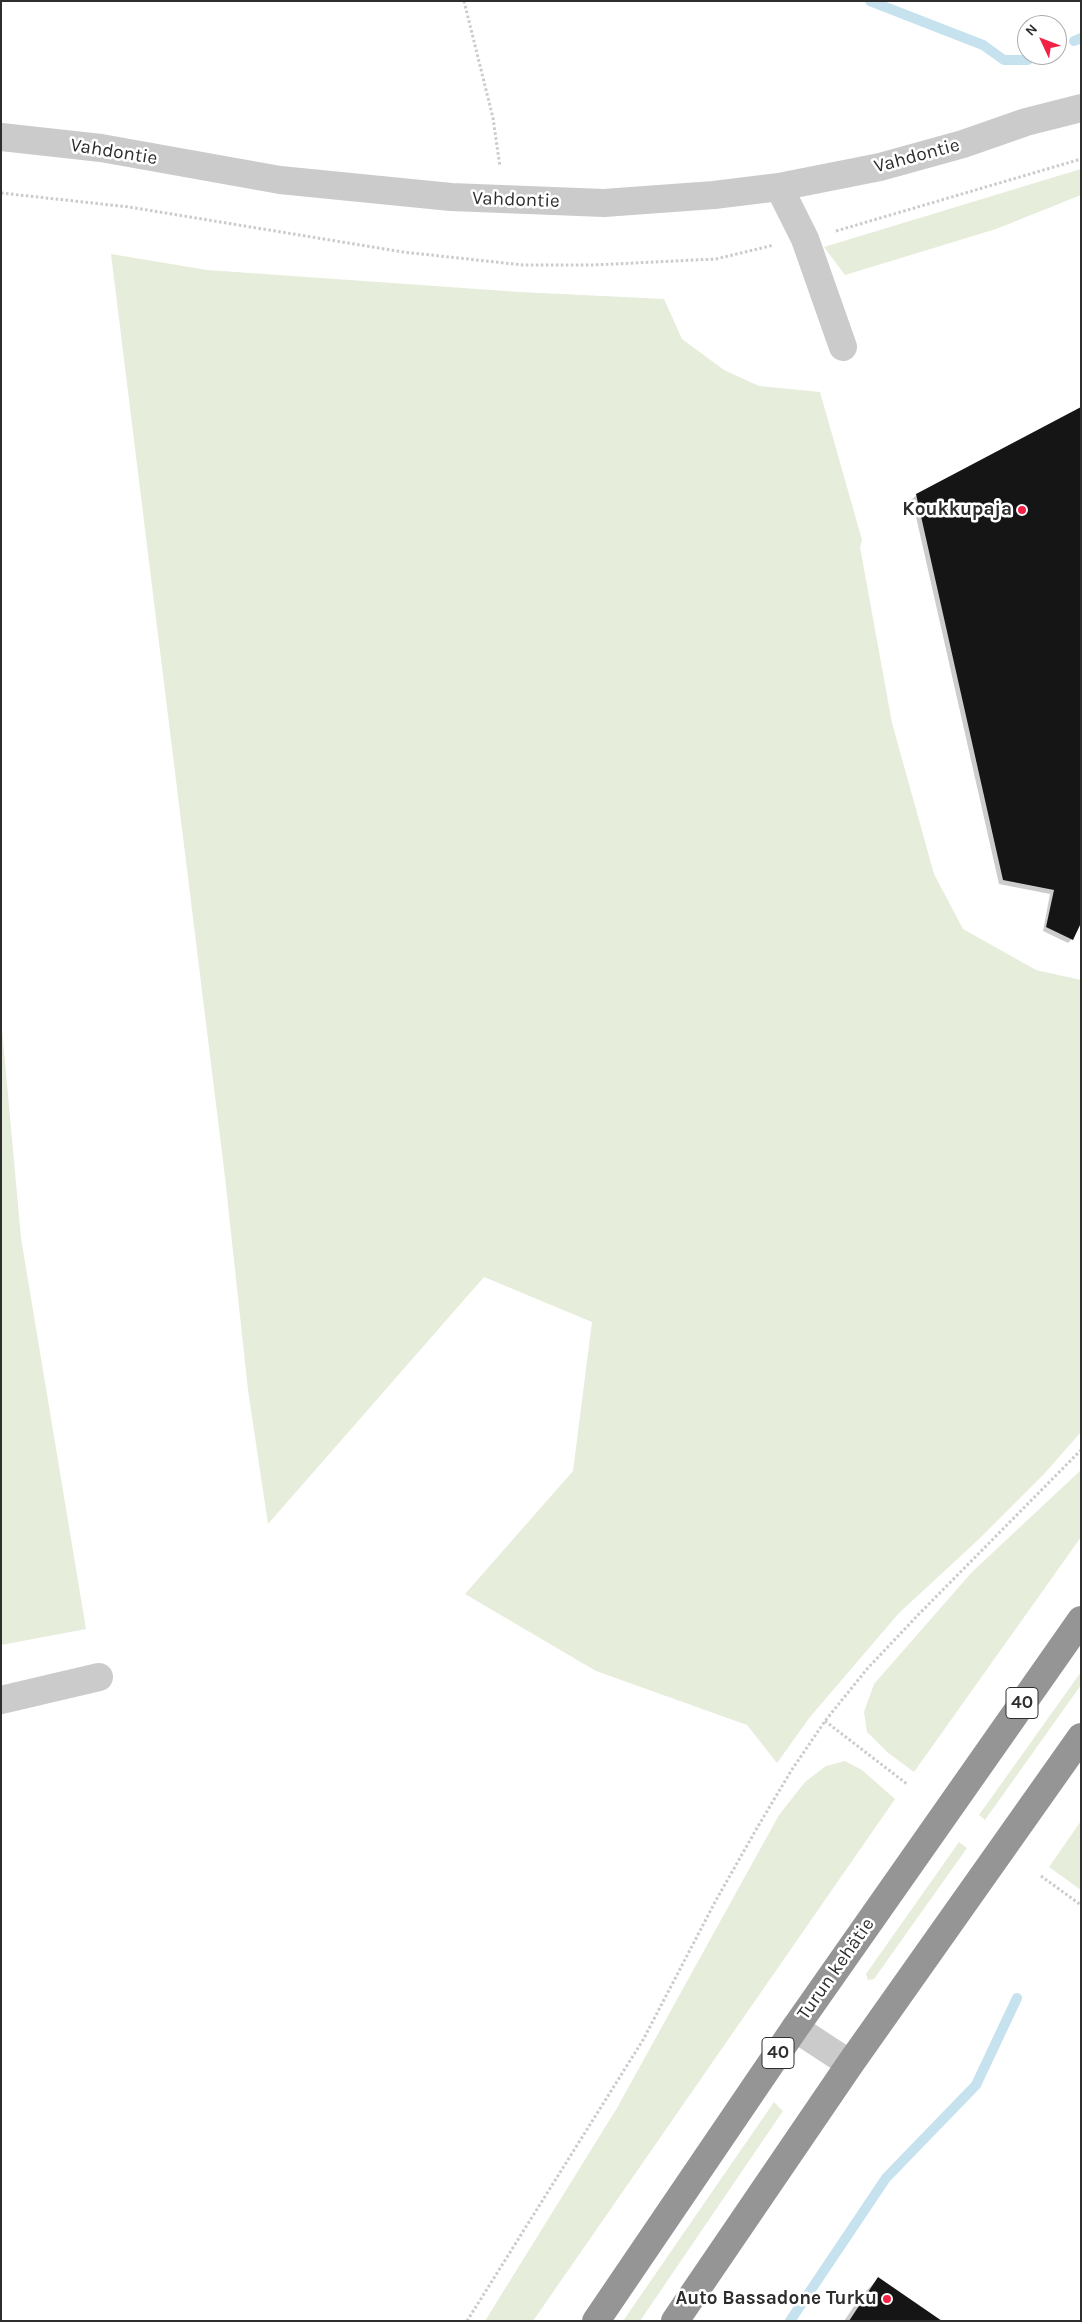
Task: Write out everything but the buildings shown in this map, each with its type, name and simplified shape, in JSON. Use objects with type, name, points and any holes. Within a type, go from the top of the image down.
[{"type":"highway","name":"Turun kehätie","points":[[596,2321],[795,2028],[1081,1620]]},
{"type":"highway","points":[[675,2321],[850,2064],[1081,1737]]},
{"type":"street","name":"Vahdontie","points":[[1026,122],[1081,93]]},
{"type":"street","name":"Vahdontie","points":[[1,137],[101,148],[280,180],[451,197],[604,203],[714,195],[779,187],[880,167],[963,144],[1026,122],[1081,108]]},
{"type":"street","points":[[779,187],[805,240],[843,347]]},
{"type":"street","points":[[1,1700],[99,1677]]},
{"type":"street","points":[[795,2028],[850,2064]]},
{"type":"path","points":[[464,1],[493,118],[504,199]]},
{"type":"path","points":[[467,2321],[643,2040],[756,1828],[825,1721],[867,1670],[918,1615],[1081,1450]]},
{"type":"path","points":[[825,1721],[907,1784]]},
{"type":"path","points":[[1042,1876],[1081,1905]]},
{"type":"green space","points":[[1081,169],[1081,195],[996,229],[845,275],[824,247]]},
{"type":"green space","points":[[111,254],[207,270],[520,292],[664,299],[682,339],[724,370],[759,386],[820,392],[862,540],[860,547],[892,723],[934,874],[963,929],[1036,970],[1081,980],[1081,1432],[1045,1473],[978,1540],[899,1613],[810,1717],[777,1763],[747,1725],[596,1671],[465,1594],[573,1471],[592,1322],[484,1277],[268,1524],[248,1390],[225,1177]]},
{"type":"green space","points":[[1,1018],[21,1238],[86,1629],[1,1645]]},
{"type":"green space","points":[[1081,1470],[1081,1537],[914,1772],[887,1752],[867,1732],[864,1712],[874,1684],[972,1572]]},
{"type":"green space","points":[[1081,1672],[1081,1685],[985,1820],[979,1815]]},
{"type":"green space","points":[[845,1761],[862,1770],[895,1799],[533,2321],[485,2321],[617,2108],[779,1815],[805,1782],[826,1766]]},
{"type":"green space","points":[[1081,1821],[1081,1890],[1049,1867]]},
{"type":"green space","points":[[959,1842],[967,1848],[874,1979],[868,1980],[866,1974]]},
{"type":"green space","points":[[774,2102],[783,2111],[640,2321],[623,2321]]},
{"type":"waterway","points":[[870,1],[983,45],[1004,60],[1017,60]]},
{"type":"waterway","points":[[1074,41],[1081,38]]},
{"type":"waterway","points":[[790,2321],[886,2178],[976,2085],[1017,1998]]},
{"type":"place","name":"Koukkupaja","points":[[1022,510]]},
{"type":"place","name":"Auto Bassadone Turku","points":[[887,2299]]}]
